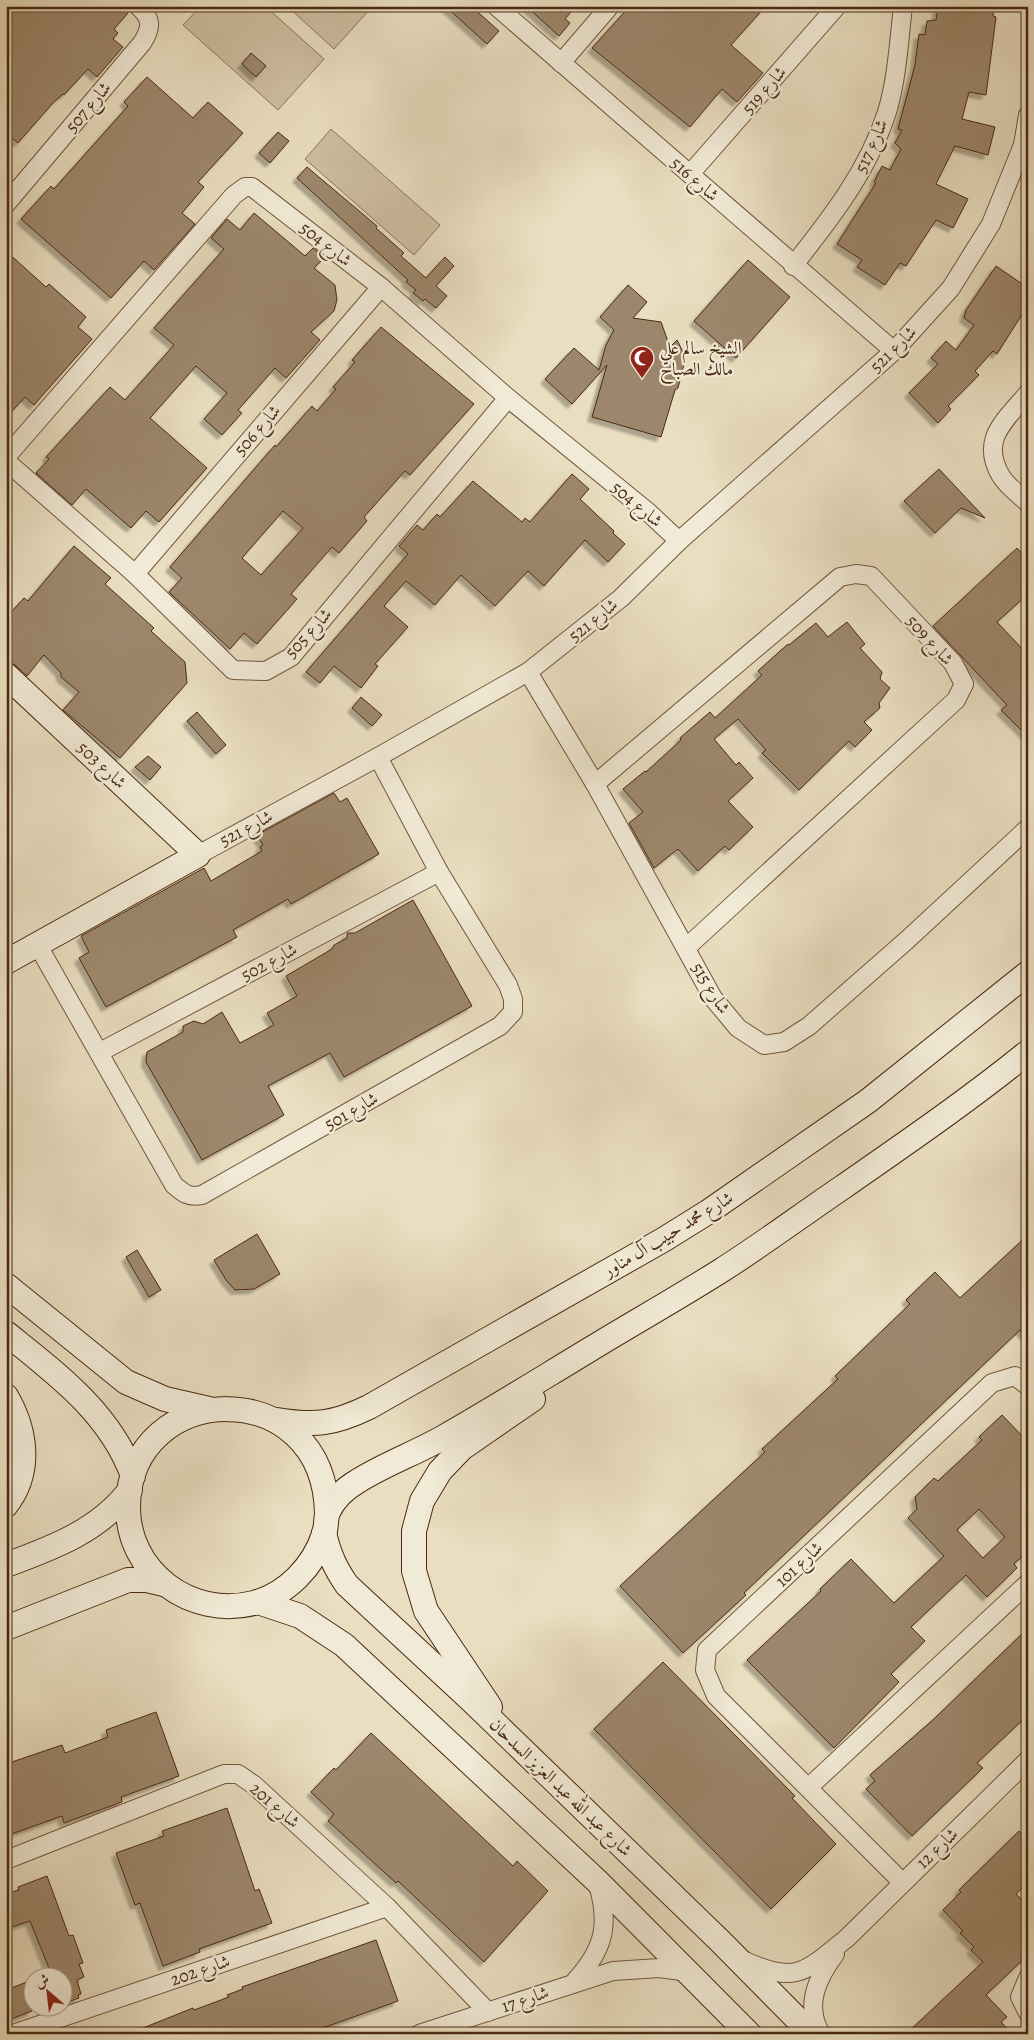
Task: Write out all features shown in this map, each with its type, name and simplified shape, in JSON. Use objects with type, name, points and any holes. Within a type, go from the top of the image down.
[{"type":"main road","name":"شارع 503","points":[[6,675],[198,855]]},
{"type":"main road","name":"شارع 521","points":[[6,962],[198,855]]},
{"type":"main road","name":"شارع محمد حبيب آل مناور","points":[[274,1419],[320,1424],[340,1420],[362,1411],[663,1240],[708,1212],[868,1101],[1028,973]]},
{"type":"main road","points":[[6,1628],[128,1580],[147,1580],[164,1584],[193,1601],[225,1607],[258,1602],[278,1592],[296,1579],[310,1562],[326,1524],[344,1490],[359,1480],[442,1438],[722,1270],[952,1112],[1028,1052]]},
{"type":"main road","points":[[6,1285],[126,1382],[166,1399],[213,1409],[250,1411],[274,1419]]},
{"type":"main road","points":[[6,1333],[84,1398],[116,1440],[126,1458],[131,1483],[129,1519],[133,1540],[146,1564],[164,1584]]},
{"type":"main road","points":[[499,1727],[491,1708],[470,1674],[442,1637],[426,1611],[415,1577],[414,1531],[422,1501],[440,1471],[462,1448],[532,1400],[544,1388],[552,1372]]},
{"type":"main road","points":[[6,1396],[21,1428],[24,1457],[18,1486],[6,1505]]},
{"type":"main road","points":[[6,1565],[52,1549],[108,1514],[131,1483],[144,1455],[164,1432],[189,1416],[213,1409]]},
{"type":"main road","name":"شارع عبد الله عبد العزيز السدحان","points":[[274,1419],[300,1439],[310,1452],[324,1482],[329,1555],[336,1570],[347,1585],[499,1727],[720,1941],[812,2034]]},
{"type":"main road","points":[[258,1602],[300,1616],[344,1644],[597,1881],[749,2034]]},
{"type":"street","name":"شارع 507","points":[[6,204],[142,43],[150,28],[147,14],[138,6]]},
{"type":"street","name":"شارع 516","points":[[496,6],[793,266],[894,351]]},
{"type":"street","points":[[561,63],[610,6]]},
{"type":"street","name":"شارع 519","points":[[690,174],[837,6]]},
{"type":"street","name":"شارع 517","points":[[793,266],[833,216],[866,164],[887,112],[897,61],[903,6]]},
{"type":"street","name":"شارع 521","points":[[198,855],[378,757],[528,672],[621,598],[680,541],[894,351],[951,288],[991,224],[1023,145],[1028,115]]},
{"type":"street","name":"شارع 504","points":[[6,457],[234,195],[244,187],[258,190],[381,287],[508,398],[648,512],[680,541]]},
{"type":"street","name":"شارع 506","points":[[135,574],[381,287]]},
{"type":"street","points":[[1028,393],[996,432],[991,450],[1001,476],[1028,503]]},
{"type":"street","name":"شارع 505","points":[[6,461],[135,574],[233,670],[266,671],[291,657],[508,398]]},
{"type":"street","name":"شارع 509","points":[[596,784],[840,577],[856,574],[871,576],[953,663],[964,684],[956,700],[687,947]]},
{"type":"street","name":"شارع 515","points":[[528,672],[596,784],[687,947],[713,998],[738,1028],[764,1045],[779,1043],[795,1036],[816,1020],[907,940],[1028,828]]},
{"type":"street","name":"شارع 501","points":[[37,944],[174,1185],[184,1194],[194,1197],[202,1195],[500,1026],[513,1012],[513,1000],[508,985],[439,872],[378,757]]},
{"type":"street","name":"شارع 502","points":[[100,1052],[439,872]]},
{"type":"street","name":"شارع 101","points":[[902,1882],[716,1696],[705,1670],[707,1650],[992,1383],[1015,1376],[1028,1386]]},
{"type":"street","points":[[809,1787],[1028,1583]]},
{"type":"street","name":"شارع 12","points":[[820,2034],[813,2016],[813,1998],[821,1973],[847,1938],[1028,1760]]},
{"type":"street","name":"شارع 201","points":[[6,1860],[224,1774],[238,1774],[254,1785],[387,1906],[488,2012]]},
{"type":"street","points":[[574,1983],[596,1956],[600,1944],[604,1912],[597,1881]]},
{"type":"street","name":"شارع 202","points":[[13,2034],[387,1906]]},
{"type":"street","name":"شارع 12","points":[[720,1941],[743,1960],[767,1971],[785,1974],[805,1969],[847,1938]]},
{"type":"street","name":"شارع 17","points":[[419,2034],[598,1974],[628,1968],[659,1968],[689,1972]]},
{"type":"street","points":[[1028,1978],[1020,1997],[1028,2013]]},
{"type":"shaded area","points":[[201,6],[265,6],[324,59],[278,110],[183,25]]},
{"type":"shaded area","points":[[287,6],[369,6],[371,8],[334,49]]},
{"type":"shaded area","points":[[331,129],[440,225],[414,255],[305,159]]},
{"type":"building","points":[[6,6],[121,6],[128,13],[114,29],[118,33],[113,39],[123,47],[97,77],[88,69],[64,95],[53,103],[18,143],[6,133]]},
{"type":"building","points":[[445,6],[471,6],[499,31],[487,44]]},
{"type":"building","points":[[526,6],[576,6],[565,19],[570,23],[559,36]]},
{"type":"building","points":[[630,6],[766,6],[731,45],[763,73],[737,102],[722,89],[690,127],[592,48]]},
{"type":"building","points":[[975,6],[994,6],[993,16],[996,17],[986,95],[969,92],[962,119],[995,127],[988,155],[955,146],[936,184],[968,199],[953,228],[936,220],[906,266],[900,263],[885,285],[857,267],[862,260],[837,244],[876,183],[874,182],[882,166],[890,170],[901,149],[895,143],[902,130],[898,129],[915,65],[919,34],[925,35],[927,21],[936,20],[938,7],[974,11]]},
{"type":"building","points":[[251,53],[266,66],[256,77],[242,64]]},
{"type":"building","points":[[147,77],[193,118],[208,102],[243,133],[198,182],[204,187],[182,213],[195,224],[154,270],[144,261],[111,298],[21,219],[51,186],[54,189],[128,106],[124,102]]},
{"type":"building","points":[[278,132],[289,141],[270,163],[259,153]]},
{"type":"building","points":[[307,167],[377,226],[376,228],[404,253],[401,256],[426,278],[445,257],[454,266],[436,286],[447,296],[436,308],[425,299],[423,301],[413,293],[416,290],[406,282],[408,280],[297,178]]},
{"type":"building","points":[[254,213],[305,256],[313,248],[325,257],[314,268],[335,285],[337,300],[334,311],[311,332],[320,340],[286,378],[275,368],[238,410],[242,413],[222,435],[204,419],[227,393],[196,366],[150,418],[207,468],[159,522],[146,511],[131,528],[86,489],[72,505],[36,473],[49,459],[46,457],[110,387],[125,400],[174,345],[154,328],[224,249],[211,238],[227,219],[240,230]]},
{"type":"building","points":[[6,251],[46,287],[49,284],[86,317],[78,327],[92,339],[34,405],[25,397],[6,418]]},
{"type":"building","points":[[748,260],[790,297],[736,358],[694,321]]},
{"type":"building","points":[[996,266],[1028,288],[1028,305],[997,354],[993,351],[975,371],[979,375],[948,406],[951,409],[938,423],[909,393],[938,364],[931,358],[946,341],[956,350],[974,325],[964,318],[966,310]]},
{"type":"building","name":"الشيخ سالم علي مالك الصباح","points":[[628,285],[647,302],[633,318],[661,322],[670,347],[677,340],[685,360],[678,388],[675,390],[661,437],[592,417],[607,365],[572,404],[545,379],[574,348],[599,370],[606,345],[614,330],[600,317]]},
{"type":"building","points":[[381,327],[474,404],[410,475],[405,471],[364,517],[367,521],[339,553],[332,547],[291,594],[297,599],[257,644],[244,633],[230,649],[169,592],[182,578],[170,567],[275,445],[276,447],[312,406],[317,411],[336,389],[333,387],[355,362],[352,360]],"holes":[[[283,511],[303,528],[261,575],[242,558]]]},
{"type":"building","points":[[939,469],[985,518],[961,508],[935,533],[904,501]]},
{"type":"building","points":[[572,474],[589,489],[580,499],[625,544],[608,562],[585,540],[544,586],[528,571],[495,606],[461,575],[435,605],[406,581],[384,606],[408,627],[375,664],[378,666],[361,688],[334,666],[320,683],[306,672],[408,554],[399,546],[417,525],[423,530],[437,514],[440,517],[473,481],[522,522],[525,518],[530,522]]},
{"type":"building","points":[[74,546],[111,578],[105,584],[154,628],[151,631],[185,662],[187,683],[120,758],[63,710],[79,692],[61,677],[61,673],[44,655],[27,676],[6,660],[6,618],[24,598],[28,601]]},
{"type":"building","points":[[1017,548],[1028,560],[1028,594],[997,622],[1028,655],[1028,737],[1001,710],[1007,705],[933,626]]},
{"type":"building","points":[[847,622],[865,644],[860,648],[882,672],[880,679],[890,688],[879,703],[880,708],[864,722],[872,730],[855,747],[849,741],[799,790],[762,753],[766,750],[738,719],[714,739],[736,765],[739,762],[753,778],[728,801],[753,827],[729,850],[725,846],[698,871],[678,849],[654,868],[629,823],[643,812],[623,789],[646,772],[681,740],[680,738],[710,712],[715,718],[762,675],[758,671],[788,644],[816,623],[828,637]]},
{"type":"building","points":[[361,697],[382,715],[372,726],[352,708]]},
{"type":"building","points":[[197,712],[226,745],[216,754],[187,721]]},
{"type":"building","points":[[148,756],[161,767],[150,780],[135,767]]},
{"type":"building","points":[[334,793],[340,802],[347,798],[379,854],[291,904],[288,899],[233,930],[237,937],[106,1007],[79,958],[89,952],[81,936],[204,868],[211,881],[262,851],[260,847],[263,845],[257,835]]},
{"type":"building","points":[[413,900],[472,1006],[344,1077],[330,1053],[268,1086],[284,1115],[202,1160],[146,1062],[147,1052],[183,1032],[183,1026],[194,1021],[203,1024],[222,1012],[240,1043],[274,1025],[267,1013],[297,996],[286,976],[332,949],[334,945],[347,938],[347,933],[355,933]]},
{"type":"building","points":[[257,1234],[280,1274],[254,1289],[235,1290],[226,1280],[214,1260]]},
{"type":"building","points":[[1028,1235],[1028,1339],[1020,1330],[744,1593],[746,1595],[683,1653],[620,1586],[765,1452],[762,1449],[838,1379],[835,1376],[910,1304],[906,1300],[935,1272],[960,1298]]},
{"type":"building","points":[[137,1250],[161,1290],[149,1297],[126,1257]]},
{"type":"building","points":[[1002,1415],[1028,1442],[1028,1551],[1014,1564],[1017,1568],[987,1597],[966,1575],[911,1627],[925,1641],[891,1674],[899,1682],[834,1748],[747,1660],[821,1591],[820,1589],[851,1559],[894,1603],[944,1556],[908,1518],[917,1509],[915,1497],[934,1478],[938,1481],[982,1440],[979,1437]],"holes":[[[979,1509],[1005,1537],[983,1558],[957,1530]]]},
{"type":"building","points":[[1028,1628],[1028,1715],[977,1763],[983,1768],[912,1836],[866,1789],[875,1781],[870,1775],[935,1718]]},
{"type":"building","points":[[663,1662],[795,1796],[792,1798],[836,1844],[771,1909],[594,1729]]},
{"type":"building","points":[[156,1712],[179,1776],[121,1797],[122,1802],[64,1823],[62,1816],[6,1836],[6,1764],[62,1745],[65,1753],[108,1737],[106,1730]]},
{"type":"building","points":[[371,1733],[513,1866],[517,1861],[548,1891],[484,1962],[398,1881],[396,1883],[328,1821],[334,1814],[311,1792],[334,1768],[336,1770]]},
{"type":"building","points":[[227,1808],[255,1891],[259,1889],[272,1923],[199,1949],[200,1952],[163,1966],[140,1903],[135,1905],[116,1853],[164,1836],[162,1831]]},
{"type":"building","points":[[1019,1831],[1028,1840],[1028,1882],[1016,1894],[1028,1906],[1028,1955],[986,1995],[1007,2017],[1001,2022],[1012,2034],[906,2034],[983,1962],[971,1950],[974,1947],[960,1933],[963,1931],[943,1910],[961,1892],[959,1890]]},
{"type":"building","points":[[47,1876],[69,1936],[73,1935],[83,1963],[79,1964],[84,1977],[77,1980],[81,1994],[78,1995],[79,1998],[72,2000],[72,1968],[49,1968],[30,1921],[6,1929],[6,1894],[19,1890],[18,1887]]},
{"type":"building","points":[[376,1940],[398,2001],[306,2034],[128,2034],[193,2008],[194,2010],[229,1997],[227,1995],[243,1989],[242,1987]]},
{"type":"building","points":[[22,1984],[22,2015],[6,2021],[6,1990]]},
{"type":"place","name":"الشيخ سالم علي مالك الصباح","points":[[642,379]]}]
